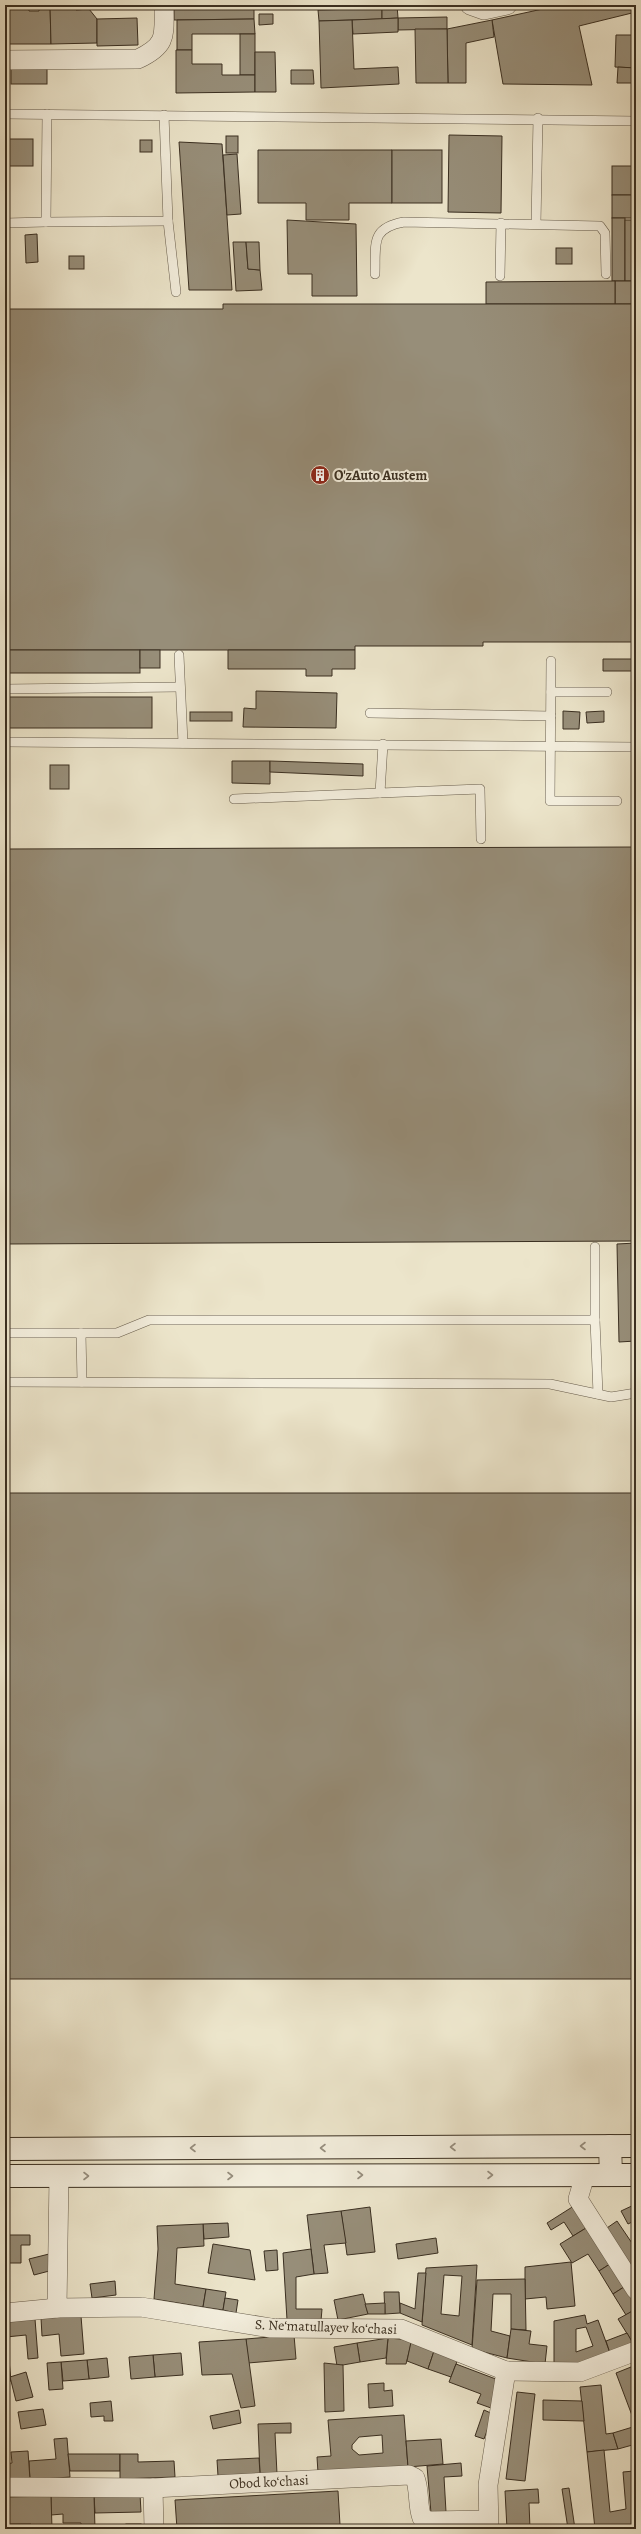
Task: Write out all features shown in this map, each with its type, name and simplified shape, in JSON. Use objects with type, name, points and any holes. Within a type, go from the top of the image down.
[{"type":"main road","points":[[610,2146],[611,2175]]},
{"type":"main road","points":[[5,2149],[636,2146]]},
{"type":"main road","points":[[5,2176],[636,2175]]},
{"type":"street","points":[[5,60],[138,59],[154,52],[164,38],[164,5]]},
{"type":"street","points":[[470,5],[484,10],[507,5]]},
{"type":"street","points":[[585,2175],[578,2199],[636,2290]]},
{"type":"street","points":[[57,2308],[59,2176]]},
{"type":"street","name":"S. Neʻmatullayev koʻchasi","points":[[5,2313],[57,2308],[141,2307],[271,2328],[401,2329],[506,2371],[580,2372],[636,2351]]},
{"type":"street","points":[[488,2524],[488,2485],[506,2371]]},
{"type":"street","name":"Obod koʻchasi","points":[[5,2487],[153,2488],[409,2475],[415,2478],[418,2483],[419,2510],[422,2518],[429,2521],[488,2524]]},
{"type":"street","points":[[153,2488],[154,2529]]},
{"type":"lane","points":[[5,114],[538,118],[636,121]]},
{"type":"lane","points":[[46,222],[47,114]]},
{"type":"lane","points":[[164,114],[168,221],[176,292]]},
{"type":"lane","points":[[536,224],[538,118]]},
{"type":"lane","points":[[5,222],[168,221]]},
{"type":"lane","points":[[375,274],[376,240],[380,232],[389,225],[404,222],[600,226],[605,233],[606,274]]},
{"type":"lane","points":[[500,276],[501,223]]},
{"type":"lane","points":[[179,655],[183,743]]},
{"type":"lane","points":[[551,661],[550,800],[616,801]]},
{"type":"lane","points":[[5,689],[180,687]]},
{"type":"lane","points":[[551,692],[607,692]]},
{"type":"lane","points":[[370,713],[551,716]]},
{"type":"lane","points":[[5,742],[636,747]]},
{"type":"lane","points":[[380,793],[383,744]]},
{"type":"lane","points":[[234,799],[480,789],[481,839]]},
{"type":"lane","points":[[595,1247],[595,1320],[598,1394]]},
{"type":"lane","points":[[5,1333],[117,1333],[149,1320],[595,1320]]},
{"type":"lane","points":[[81,1333],[82,1382]]},
{"type":"lane","points":[[5,1382],[550,1384],[611,1397],[636,1393]]},
{"type":"building","points":[[7,5],[29,5],[29,11],[39,11],[39,5],[50,5],[51,44],[8,44]]},
{"type":"building","points":[[50,5],[76,5],[76,10],[89,9],[97,19],[97,43],[51,44]]},
{"type":"building","points":[[174,5],[254,5],[254,19],[174,20]]},
{"type":"building","points":[[360,5],[382,5],[382,19],[319,21],[318,10],[359,9]]},
{"type":"building","points":[[382,5],[397,5],[398,18],[382,19]]},
{"type":"building","points":[[561,5],[636,5],[636,12],[579,26],[592,85],[503,84],[492,20]]},
{"type":"building","points":[[259,14],[273,14],[273,24],[259,25]]},
{"type":"building","points":[[447,17],[447,29],[398,30],[398,18]]},
{"type":"building","points":[[137,18],[138,45],[97,46],[97,19]]},
{"type":"building","points":[[398,18],[398,32],[353,34],[352,20]]},
{"type":"building","points":[[254,19],[255,34],[192,34],[192,50],[177,50],[177,20]]},
{"type":"building","points":[[352,20],[354,69],[398,67],[399,84],[321,88],[319,21]]},
{"type":"building","points":[[492,20],[494,37],[466,43],[466,83],[448,83],[447,29]]},
{"type":"building","points":[[5,22],[7,22],[8,44],[5,44]]},
{"type":"building","points":[[415,29],[447,29],[448,83],[416,83]]},
{"type":"building","points":[[240,34],[255,34],[255,75],[240,75]]},
{"type":"building","points":[[616,35],[636,35],[636,68],[615,67]]},
{"type":"building","points":[[176,50],[192,50],[192,64],[222,64],[222,75],[255,75],[255,92],[176,93]]},
{"type":"building","points":[[255,52],[275,52],[276,92],[255,92]]},
{"type":"building","points":[[618,67],[636,68],[636,83],[617,83]]},
{"type":"building","points":[[11,68],[47,68],[47,84],[11,84]]},
{"type":"building","points":[[291,70],[313,70],[314,84],[291,84]]},
{"type":"building","points":[[449,135],[502,136],[501,213],[448,212]]},
{"type":"building","points":[[226,136],[238,136],[238,153],[226,153]]},
{"type":"building","points":[[7,139],[33,139],[33,166],[7,166]]},
{"type":"building","points":[[140,140],[152,140],[152,152],[140,152]]},
{"type":"building","points":[[179,142],[222,144],[232,290],[189,290]]},
{"type":"building","points":[[258,150],[392,150],[392,203],[349,203],[349,220],[306,220],[306,203],[258,203]]},
{"type":"building","points":[[392,150],[442,150],[442,203],[392,203]]},
{"type":"building","points":[[237,154],[241,214],[227,215],[223,155]]},
{"type":"building","points":[[612,166],[636,166],[636,195],[612,195]]},
{"type":"building","points":[[612,195],[636,195],[636,218],[612,218]]},
{"type":"building","points":[[612,218],[625,218],[625,281],[612,281]]},
{"type":"building","points":[[287,220],[356,224],[357,296],[312,296],[312,274],[288,274]]},
{"type":"building","points":[[625,220],[636,220],[636,281],[625,281]]},
{"type":"building","points":[[37,234],[38,262],[26,263],[25,235]]},
{"type":"building","points":[[233,242],[246,242],[248,269],[260,270],[262,290],[236,291]]},
{"type":"building","points":[[246,242],[259,242],[260,270],[248,269]]},
{"type":"building","points":[[556,248],[572,248],[572,264],[556,264]]},
{"type":"building","points":[[69,256],[84,256],[84,269],[69,269]]},
{"type":"building","points":[[615,281],[636,281],[636,304],[615,304]]},
{"type":"building","points":[[615,281],[615,304],[486,304],[486,282]]},
{"type":"building","name":"O'zAuto Austem","points":[[223,304],[636,304],[636,642],[483,642],[483,646],[355,646],[355,650],[5,650],[5,309],[223,309]]},
{"type":"building","points":[[5,650],[140,650],[140,673],[5,673]]},
{"type":"building","points":[[140,650],[160,650],[160,668],[140,668]]},
{"type":"building","points":[[228,650],[355,650],[355,669],[332,669],[332,676],[306,676],[306,669],[228,669]]},
{"type":"building","points":[[603,659],[635,659],[634,671],[603,671]]},
{"type":"building","points":[[256,691],[337,693],[336,728],[243,727],[244,708],[256,709]]},
{"type":"building","points":[[5,697],[152,697],[152,728],[5,728]]},
{"type":"building","points":[[563,711],[580,712],[579,729],[563,729]]},
{"type":"building","points":[[604,711],[604,722],[587,723],[586,712]]},
{"type":"building","points":[[190,712],[232,712],[232,721],[190,721]]},
{"type":"building","points":[[232,761],[270,761],[270,784],[232,783]]},
{"type":"building","points":[[270,761],[363,764],[363,776],[270,772]]},
{"type":"building","points":[[50,765],[69,765],[69,789],[50,789]]},
{"type":"building","points":[[636,847],[636,1241],[5,1244],[5,849]]},
{"type":"building","points":[[636,1243],[636,1341],[619,1342],[617,1244]]},
{"type":"building","points":[[5,1493],[636,1493],[636,1979],[5,1979]]},
{"type":"building","points":[[577,2204],[591,2225],[573,2236],[564,2222],[551,2230],[547,2223]]},
{"type":"building","points":[[636,2204],[636,2220],[628,2224],[621,2211]]},
{"type":"building","points":[[370,2207],[375,2252],[347,2255],[341,2211]]},
{"type":"building","points":[[341,2211],[346,2243],[324,2245],[328,2273],[314,2274],[307,2215]]},
{"type":"building","points":[[617,2221],[636,2249],[636,2271],[632,2273],[604,2230]]},
{"type":"building","points":[[228,2223],[229,2237],[204,2239],[203,2224]]},
{"type":"building","points":[[203,2224],[204,2246],[177,2248],[175,2284],[206,2289],[203,2307],[154,2299],[158,2249],[157,2226]]},
{"type":"building","points":[[591,2225],[613,2262],[599,2271],[588,2254],[572,2263],[560,2244]]},
{"type":"building","points":[[5,2235],[30,2235],[30,2245],[21,2245],[21,2263],[5,2263]]},
{"type":"building","points":[[436,2238],[438,2253],[398,2259],[396,2244]]},
{"type":"building","points":[[213,2244],[250,2250],[255,2280],[208,2273]]},
{"type":"building","points":[[311,2249],[314,2274],[296,2277],[296,2309],[322,2309],[321,2321],[287,2320],[283,2253]]},
{"type":"building","points":[[277,2250],[278,2270],[266,2271],[264,2251]]},
{"type":"building","points":[[49,2254],[53,2270],[34,2275],[29,2259]]},
{"type":"building","points":[[571,2262],[575,2306],[547,2309],[546,2297],[525,2299],[525,2267]]},
{"type":"building","points":[[613,2262],[627,2285],[613,2294],[599,2271]]},
{"type":"building","points":[[477,2265],[472,2345],[422,2325],[426,2268]],"holes":[[[444,2275],[462,2276],[459,2316],[441,2314]]]},
{"type":"building","points":[[418,2273],[426,2273],[422,2322],[400,2313],[400,2303],[415,2309]]},
{"type":"building","points":[[525,2279],[526,2330],[511,2329],[511,2294],[493,2294],[491,2331],[510,2336],[507,2358],[472,2349],[477,2280]]},
{"type":"building","points":[[115,2281],[116,2295],[92,2298],[90,2284]]},
{"type":"building","points":[[627,2285],[636,2299],[636,2309],[626,2315],[613,2294]]},
{"type":"building","points":[[206,2289],[226,2292],[223,2310],[203,2307]]},
{"type":"building","points":[[384,2292],[399,2292],[400,2313],[385,2314]]},
{"type":"building","points":[[363,2294],[368,2314],[338,2320],[334,2300]]},
{"type":"building","points":[[225,2298],[238,2300],[236,2313],[223,2310]]},
{"type":"building","points":[[385,2303],[385,2314],[368,2314],[365,2304]]},
{"type":"building","points":[[636,2309],[636,2344],[634,2345],[618,2319]]},
{"type":"building","points":[[585,2315],[587,2324],[598,2320],[610,2353],[576,2366],[554,2365],[554,2321]],"holes":[[[586,2327],[593,2346],[576,2352],[576,2329]]]},
{"type":"building","points":[[81,2316],[84,2354],[61,2356],[59,2334],[42,2336],[41,2318]]},
{"type":"building","points":[[35,2319],[38,2358],[28,2359],[26,2335],[6,2337],[5,2321]]},
{"type":"building","points":[[511,2329],[531,2331],[529,2344],[547,2346],[545,2364],[507,2358]]},
{"type":"building","points":[[627,2333],[634,2345],[610,2353],[606,2341]]},
{"type":"building","points":[[294,2335],[296,2359],[248,2363],[246,2339]]},
{"type":"building","points":[[388,2338],[412,2340],[406,2364],[386,2364]]},
{"type":"building","points":[[388,2338],[386,2358],[360,2362],[357,2343]]},
{"type":"building","points":[[246,2339],[255,2406],[241,2408],[232,2374],[202,2375],[199,2342]]},
{"type":"building","points":[[411,2342],[434,2351],[428,2369],[407,2361]]},
{"type":"building","points":[[357,2343],[360,2362],[337,2366],[334,2347]]},
{"type":"building","points":[[434,2351],[458,2359],[451,2377],[428,2369]]},
{"type":"building","points":[[181,2353],[183,2375],[155,2377],[153,2355]]},
{"type":"building","points":[[153,2355],[155,2377],[131,2379],[129,2357]]},
{"type":"building","points":[[107,2358],[109,2377],[89,2379],[87,2360]]},
{"type":"building","points":[[9,2360],[11,2381],[5,2381],[5,2361]]},
{"type":"building","points":[[87,2360],[89,2379],[63,2381],[61,2362]]},
{"type":"building","points":[[61,2362],[63,2389],[49,2390],[47,2363]]},
{"type":"building","points":[[324,2363],[343,2365],[344,2411],[325,2412]]},
{"type":"building","points":[[456,2364],[501,2381],[491,2408],[477,2403],[481,2394],[449,2382]]},
{"type":"building","points":[[636,2365],[636,2426],[616,2373]]},
{"type":"building","points":[[26,2372],[33,2397],[16,2401],[10,2377]]},
{"type":"building","points":[[384,2383],[384,2391],[392,2390],[393,2406],[369,2408],[368,2384]]},
{"type":"building","points":[[601,2385],[606,2434],[613,2433],[618,2449],[587,2452],[580,2387]]},
{"type":"building","points":[[517,2392],[535,2394],[525,2481],[506,2479]]},
{"type":"building","points":[[543,2400],[582,2401],[584,2421],[543,2420]]},
{"type":"building","points":[[111,2401],[113,2421],[104,2421],[104,2416],[91,2417],[90,2403]]},
{"type":"building","points":[[43,2409],[46,2425],[21,2429],[18,2412]]},
{"type":"building","points":[[239,2410],[241,2423],[213,2429],[210,2416]]},
{"type":"building","points":[[484,2410],[493,2414],[484,2439],[475,2436]]},
{"type":"building","points":[[404,2415],[408,2467],[318,2473],[317,2457],[331,2456],[328,2420]],"holes":[[[382,2435],[383,2453],[359,2455],[352,2449],[352,2445],[359,2437]]]},
{"type":"building","points":[[291,2423],[291,2433],[275,2433],[277,2474],[260,2474],[258,2424]]},
{"type":"building","points":[[636,2426],[636,2444],[618,2449],[613,2433]]},
{"type":"building","points":[[67,2438],[70,2477],[30,2480],[29,2461],[56,2459],[54,2439]]},
{"type":"building","points":[[441,2439],[443,2464],[408,2467],[406,2441]]},
{"type":"building","points":[[604,2450],[610,2512],[626,2509],[623,2472],[634,2471],[636,2528],[595,2529],[587,2452]]},
{"type":"building","points":[[28,2451],[30,2480],[5,2482],[5,2464],[12,2463],[11,2452]]},
{"type":"building","points":[[68,2454],[120,2454],[120,2471],[70,2471]]},
{"type":"building","points":[[120,2454],[138,2454],[138,2462],[174,2461],[175,2477],[120,2479]]},
{"type":"building","points":[[636,2455],[636,2490],[633,2456]]},
{"type":"building","points":[[259,2458],[260,2474],[218,2476],[217,2460]]},
{"type":"building","points":[[461,2463],[462,2476],[444,2477],[446,2512],[431,2513],[427,2466]]},
{"type":"building","points":[[569,2488],[575,2529],[568,2529],[562,2489]]},
{"type":"building","points":[[538,2489],[539,2503],[529,2503],[530,2529],[507,2529],[505,2491]]},
{"type":"building","points":[[338,2491],[340,2525],[277,2529],[177,2529],[175,2500]]},
{"type":"building","points":[[140,2494],[141,2512],[95,2513],[94,2495]]},
{"type":"building","points":[[94,2495],[95,2529],[81,2529],[81,2523],[63,2523],[63,2514],[51,2515],[51,2496]]},
{"type":"building","points":[[51,2496],[52,2529],[31,2529],[31,2524],[9,2524],[9,2497]]},
{"type":"building","points":[[5,2497],[9,2497],[9,2524],[5,2524]]},
{"type":"building","points":[[126,2524],[141,2524],[141,2529],[126,2529]]},
{"type":"place","name":"O'zAuto Austem","points":[[320,475]]}]
